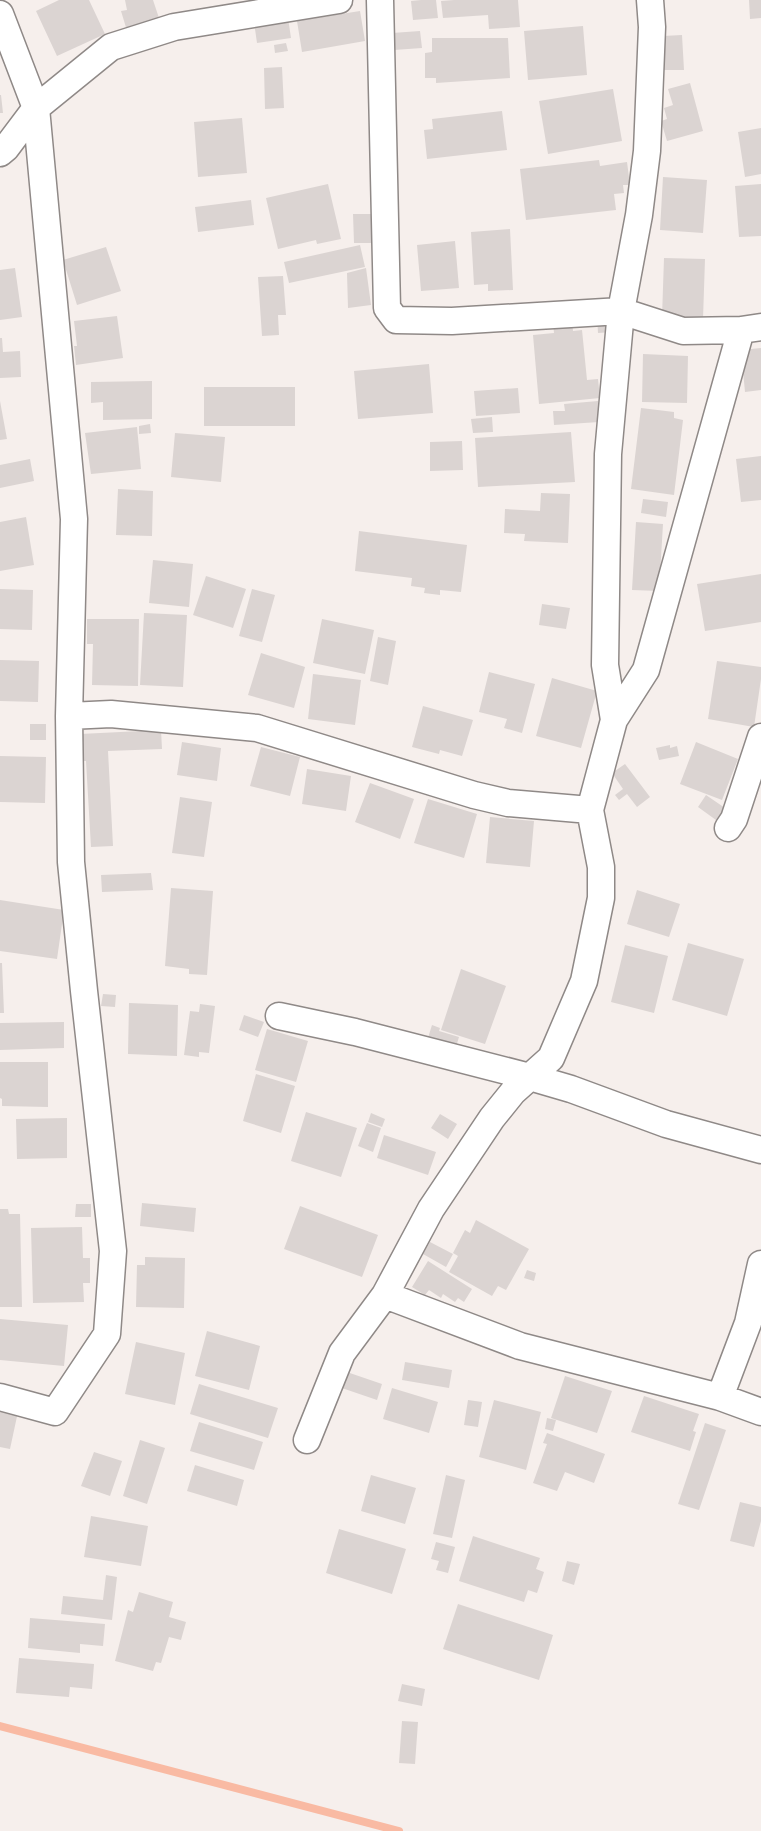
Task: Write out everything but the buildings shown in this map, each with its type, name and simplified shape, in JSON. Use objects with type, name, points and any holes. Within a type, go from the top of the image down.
[{"type":"street","points":[[0,153],[6,148],[36,108],[111,47],[174,27],[339,0]]},
{"type":"street","points":[[307,1440],[342,1353],[384,1295],[431,1209],[492,1118],[513,1092],[551,1058],[584,981],[602,898],[601,867],[590,810],[614,720],[646,670],[751,328],[683,331],[620,310],[452,321],[396,320],[388,308],[380,0]]},
{"type":"street","points":[[614,720],[605,665],[608,454],[620,310],[639,215],[647,151],[652,27],[650,0]]},
{"type":"street","points":[[0,14],[36,108],[74,519],[69,716],[71,862],[113,1251],[107,1334],[55,1412],[0,1397]]},
{"type":"street","points":[[69,716],[111,714],[257,728],[474,795],[508,803],[590,810]]},
{"type":"street","points":[[728,828],[734,819],[761,737]]},
{"type":"street","points":[[279,1016],[355,1032],[530,1077],[571,1089],[666,1124],[761,1150]]},
{"type":"street","points":[[720,1397],[748,1323],[761,1264]]},
{"type":"street","points":[[384,1295],[520,1346],[720,1397],[761,1412]]},
{"type":"waterway","points":[[0,1726],[399,1831]]}]
